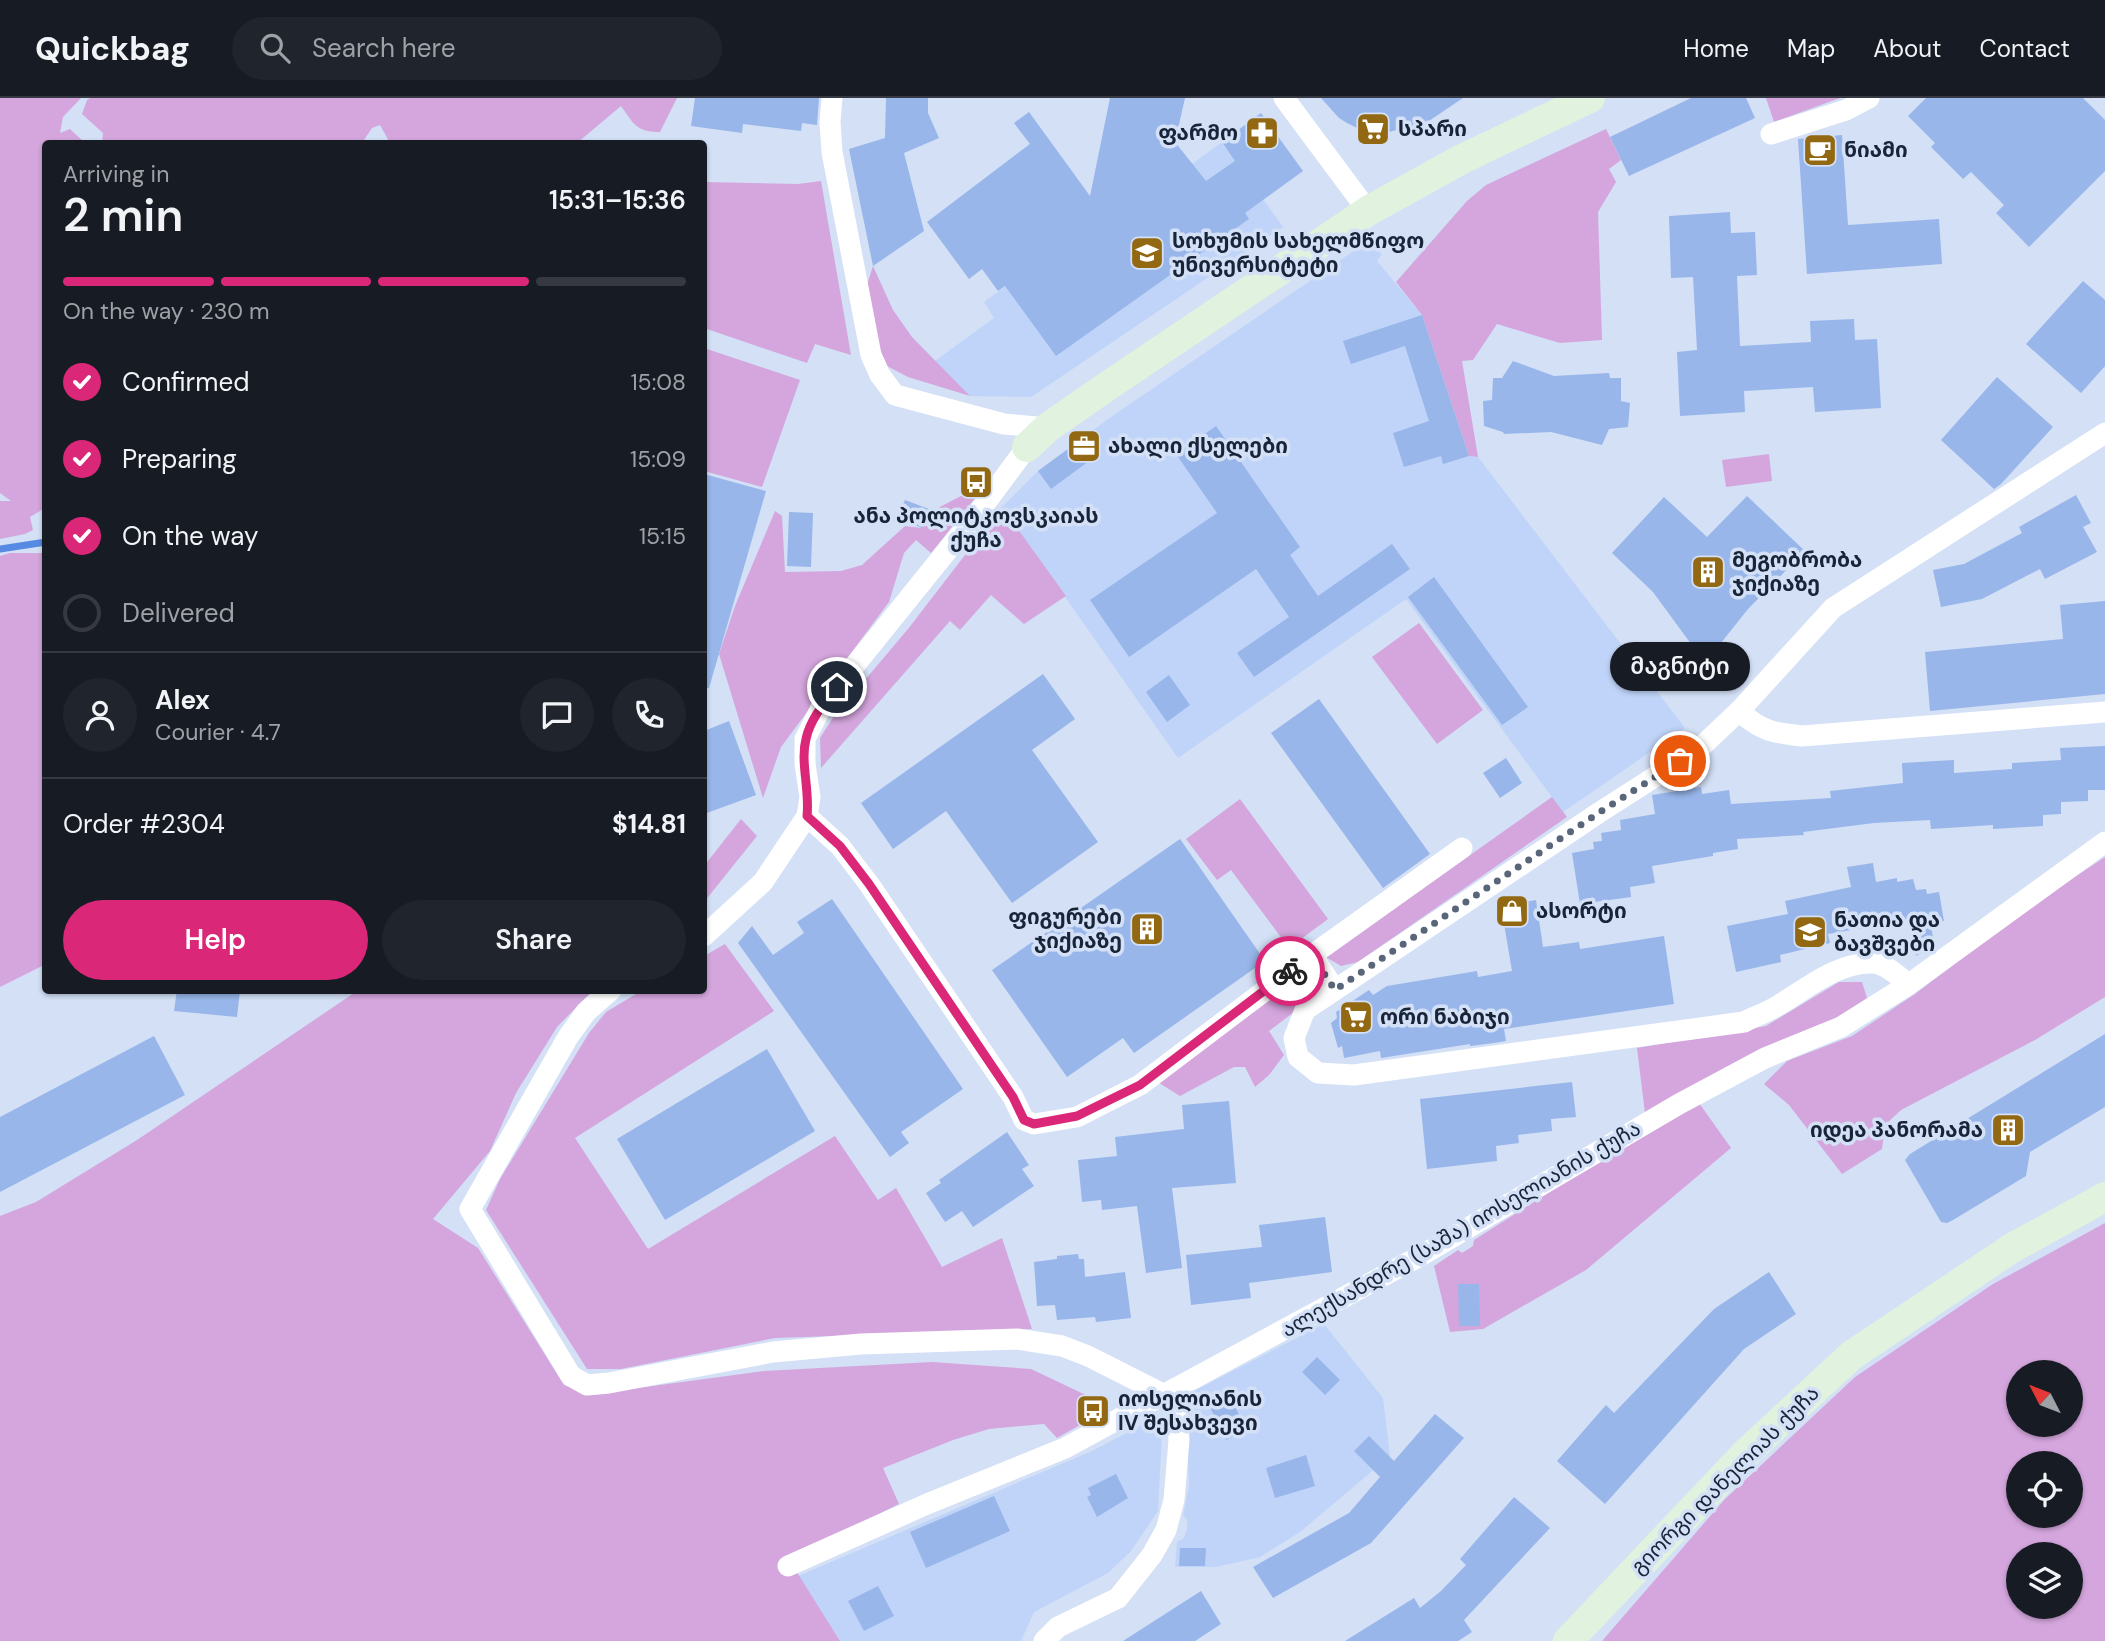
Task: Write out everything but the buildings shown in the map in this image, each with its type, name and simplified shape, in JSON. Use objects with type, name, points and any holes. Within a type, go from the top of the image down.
[{"type":"street","points":[[832,98],[832,152],[871,355],[880,375],[894,395],[1004,424],[1037,438]]},
{"type":"street","points":[[1284,98],[1368,211]]},
{"type":"street","points":[[707,933],[763,882],[807,816],[810,797],[805,764],[805,739],[822,706],[1037,438],[1368,211],[1462,159],[1590,98]]},
{"type":"street","points":[[1771,134],[1846,110],[1869,98]]},
{"type":"street","points":[[1908,985],[1898,974],[1873,963],[1844,968],[1826,976],[1744,1022],[1354,1075],[1318,1073],[1298,1057],[1294,1038],[1305,1010],[1700,748],[1739,710],[1833,608],[2105,433]]},
{"type":"street","points":[[1739,710],[1755,725],[1772,733],[1802,736],[2105,712]]},
{"type":"street","points":[[807,816],[840,846],[869,884],[1013,1097],[1024,1120],[1034,1124],[1077,1116],[1140,1085],[1312,955],[1462,848]]},
{"type":"street","name":"ალექსანდრე (საშა) იოსელიანის ქუჩა","points":[[788,1566],[927,1504],[1065,1448],[1422,1255],[1679,1104],[1765,1058],[1842,1027],[1908,985],[2105,842]]},
{"type":"street","points":[[1312,955],[1335,990]]},
{"type":"street","points":[[606,994],[586,1012],[568,1037],[470,1209],[572,1376],[587,1385],[773,1352],[861,1344],[1017,1339],[1062,1346],[1088,1356],[1163,1394],[1177,1413],[1180,1440],[1174,1500],[1166,1530],[1152,1555],[1118,1598],[1058,1627],[1044,1641]]},
{"type":"street","name":"გიორგი დანელიას ქუჩა","points":[[1568,1641],[1745,1453],[1852,1356],[2012,1248],[2105,1197]]},
{"type":"shaded area","points":[[0,98],[81,98],[63,117],[60,133],[70,129],[82,140],[42,140],[42,510],[30,517],[33,530],[0,539],[0,501],[11,501],[0,493]]},
{"type":"shaded area","points":[[677,98],[660,132],[636,126],[621,106],[581,140],[388,140],[380,125],[372,128],[364,140],[102,140],[103,133],[82,114],[87,100]]},
{"type":"shaded area","points":[[1766,98],[1840,98],[1774,122]]},
{"type":"shaded area","points":[[1606,129],[1621,160],[1609,169],[1616,182],[1598,212],[1602,340],[1560,343],[1497,324],[1473,360],[1462,361],[1478,457],[1469,456],[1422,315],[1396,282],[1467,201],[1486,185]]},
{"type":"shaded area","name":"სოხუმის სახელმწიფო უნივერსიტეტი","points":[[1222,142],[1283,227],[1031,397],[970,396],[935,361],[994,318],[984,302],[1104,215],[1192,164]]},
{"type":"shaded area","points":[[821,181],[851,355],[815,344],[807,363],[707,329],[707,182],[798,184]]},
{"type":"shaded area","points":[[1370,244],[1382,254],[1377,261],[1422,315],[1469,456],[1478,457],[1685,728],[1563,812],[1406,599],[1178,758],[1002,507],[1038,471],[1111,417],[1361,246],[1366,250]]},
{"type":"shaded area","points":[[873,266],[893,310],[912,337],[970,396],[908,377],[887,366],[877,346],[866,288]]},
{"type":"shaded area","points":[[707,349],[800,380],[762,487],[707,472]]},
{"type":"shaded area","points":[[1769,454],[1772,481],[1726,487],[1722,460]]},
{"type":"shaded area","points":[[988,482],[931,553],[916,540],[904,553],[889,602],[781,747],[763,798],[719,654],[735,606],[775,511],[782,516],[785,572],[841,571],[862,565],[905,526],[921,528],[932,511]]},
{"type":"shaded area","points":[[1002,507],[1066,596],[1024,624],[991,595],[960,630],[950,621],[821,768],[820,738],[832,719],[908,629]]},
{"type":"shaded area","points":[[10,553],[42,553],[42,966],[0,987],[0,556]]},
{"type":"shaded area","points":[[1419,623],[1483,710],[1437,744],[1372,657]]},
{"type":"shaded area","points":[[1552,797],[1567,817],[1358,962],[1341,966],[1326,957]]},
{"type":"shaded area","points":[[1240,799],[1328,919],[1289,948],[1231,870],[1217,880],[1186,839]]},
{"type":"shaded area","points":[[741,819],[757,836],[707,898],[707,862]]},
{"type":"shaded area","points":[[2105,857],[2105,997],[2035,1040],[1901,1110],[1885,1125],[1882,1149],[1842,1174],[1789,1105],[1764,1084],[1787,1061],[1852,1036],[1915,994],[2031,906]]},
{"type":"shaded area","points":[[725,944],[774,1011],[575,1138],[648,1249],[835,1136],[878,1200],[896,1188],[942,1267],[1002,1238],[1032,1329],[775,1338],[621,1369],[587,1369],[486,1210],[500,1179],[589,1033],[606,1012],[636,994],[707,994],[707,954]]},
{"type":"shaded area","points":[[1308,968],[1319,979],[1318,994],[1269,1031],[1284,1055],[1269,1075],[1255,1087],[1245,1067],[1234,1067],[1180,1096],[1156,1081]]},
{"type":"shaded area","points":[[1839,982],[1862,982],[1867,998],[1842,1018],[1645,1113],[1637,1048],[1766,1026]]},
{"type":"shaded area","points":[[353,994],[589,994],[557,1027],[516,1093],[490,1151],[433,1219],[478,1248],[564,1385],[593,1394],[764,1371],[932,1362],[1031,1369],[1090,1397],[1094,1417],[1057,1438],[1044,1424],[989,1429],[953,1440],[883,1468],[899,1504],[788,1558],[840,1641],[0,1641],[0,1216],[36,1202],[137,1140]]},
{"type":"shaded area","points":[[1699,1103],[1731,1148],[1586,1270],[1483,1329],[1450,1332],[1434,1266],[1458,1250],[1462,1253],[1473,1246],[1474,1240],[1559,1186]]},
{"type":"shaded area","points":[[2105,1223],[2105,1641],[1602,1641],[1725,1499],[1855,1377],[1993,1284]]},
{"type":"shaded area","points":[[1324,1324],[1383,1398],[1390,1456],[1300,1532],[1260,1557],[1216,1567],[1175,1567],[1177,1542],[1184,1538],[1187,1529],[1187,1520],[1183,1515],[1189,1486],[1186,1399],[1192,1392]]},
{"type":"shaded area","points":[[1163,1414],[1158,1511],[1131,1551],[1108,1573],[1034,1612],[1021,1641],[840,1641],[798,1576],[1092,1451]]},
{"type":"waterway","points":[[0,549],[42,543]]},
{"type":"way so far","points":[[1290,971],[1312,955],[1335,990],[1680,761]]},
{"type":"place","name":"სპარი","points":[[1373,129]]},
{"type":"place","name":"ფარმო","points":[[1262,133]]},
{"type":"place","name":"ნიამი","points":[[1820,150]]},
{"type":"place","name":"სოხუმის სახელმწიფო უნივერსიტეტი","points":[[1147,253]]},
{"type":"place","name":"ახალი ქსელები","points":[[1084,446]]},
{"type":"place","name":"ანა პოლიტკოვსკაიას ქუჩა","points":[[976,482]]},
{"type":"place","name":"მეგობრობა ჯიქიაზე","points":[[1708,572]]},
{"type":"place","name":"მაგნიტი","points":[[1680,761]]},
{"type":"place","name":"ასორტი","points":[[1512,911]]},
{"type":"place","name":"ფიგურები ჯიქიაზე","points":[[1147,929]]},
{"type":"place","name":"ნათია და ბავშვები","points":[[1810,932]]},
{"type":"place","name":"ორი ნაბიჯი","points":[[1356,1017]]},
{"type":"place","name":"იდეა პანორამა","points":[[2008,1130]]},
{"type":"place","name":"იოსელიანის IV შესახვევი","points":[[1093,1411]]},
{"type":"route","points":[[837,687],[822,706],[805,739],[805,764],[810,797],[807,816],[840,846],[869,884],[1013,1097],[1024,1120],[1034,1124],[1077,1116],[1140,1085],[1290,971]]}]
